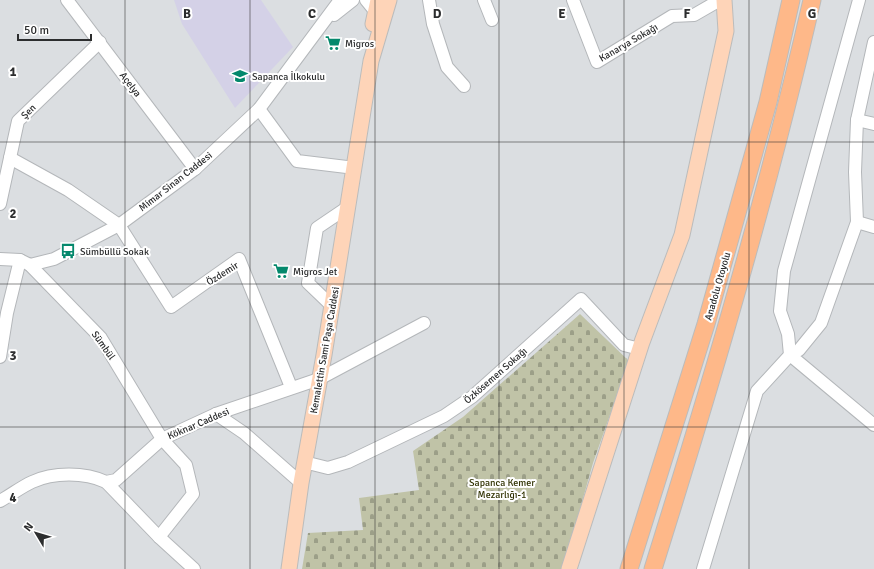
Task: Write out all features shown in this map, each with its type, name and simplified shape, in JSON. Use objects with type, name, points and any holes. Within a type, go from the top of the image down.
[{"type":"highway","name":"Anadolu Otoyolu","points":[[629,569],[706,324],[766,109],[791,0]]},
{"type":"highway","name":"Anadolu Otoyolu","points":[[653,569],[726,330],[760,212],[787,108],[812,0]]},
{"type":"main road","name":"Kemalettin Sami Paşa Caddesi","points":[[289,569],[304,462],[332,306],[371,61],[389,0]]},
{"type":"main road","points":[[569,569],[640,349],[682,235],[726,31],[724,0]]},
{"type":"main road","name":"Kemalettin Sami Paşa Caddesi","points":[[371,61],[373,4]]},
{"type":"street","name":"Açelya","points":[[67,0],[194,169]]},
{"type":"street","points":[[313,38],[340,0]]},
{"type":"street","points":[[313,38],[336,13],[353,0]]},
{"type":"street","points":[[430,0],[433,24],[447,67],[464,86]]},
{"type":"street","points":[[484,0],[492,20]]},
{"type":"street","name":"Kanarya Sokağı","points":[[572,0],[596,62],[672,16],[694,15],[720,0]]},
{"type":"street","points":[[859,0],[784,271],[780,311],[788,334],[790,355],[874,425]]},
{"type":"street","name":"Mimar Sinan Caddesi","points":[[0,259],[25,262],[54,259],[119,225],[194,169],[259,109],[313,38]]},
{"type":"street","name":"Şen","points":[[0,204],[18,121],[100,42]]},
{"type":"street","points":[[703,569],[757,391],[790,355],[800,350],[821,323],[857,222],[855,172],[857,120],[873,49]]},
{"type":"street","points":[[259,109],[297,161],[355,168]]},
{"type":"street","points":[[857,120],[874,124]]},
{"type":"street","points":[[10,158],[68,190],[119,225]]},
{"type":"street","points":[[332,306],[308,283],[317,228],[348,207]]},
{"type":"street","points":[[857,222],[874,227]]},
{"type":"street","name":"Özdemir","points":[[119,225],[171,307],[239,259],[291,387]]},
{"type":"street","points":[[0,357],[7,313],[25,262]]},
{"type":"street","name":"Sümbül","points":[[25,262],[101,338],[162,439],[186,465],[193,494],[159,537]]},
{"type":"street","name":"Özkösemen Sokağı","points":[[304,462],[328,468],[348,462],[444,416],[472,398],[581,299],[624,345],[640,349]]},
{"type":"street","name":"Köknar Caddesi","points":[[106,482],[116,480],[162,439],[216,414],[318,379],[424,323]]},
{"type":"street","points":[[216,414],[244,434],[301,483]]},
{"type":"street","points":[[0,501],[34,481],[66,474],[96,477],[106,482],[159,537],[194,569]]},
{"type":"shaded area","name":"Sapanca İlkokulu","points":[[174,0],[261,0],[293,47],[235,108],[182,24]]},
{"type":"green space","name":"Sapanca Kemer Mezarlığı-1","points":[[580,314],[629,361],[593,463],[563,569],[302,569],[308,533],[363,530],[359,498],[419,490],[413,451],[463,417]]},
{"type":"place","name":"Migros","points":[[333,43]]},
{"type":"place","name":"Sapanca İlkokulu","points":[[240,76]]},
{"type":"place","name":"Sümbüllü Sokak","points":[[68,251]]},
{"type":"place","name":"Migros Jet","points":[[281,271]]}]
